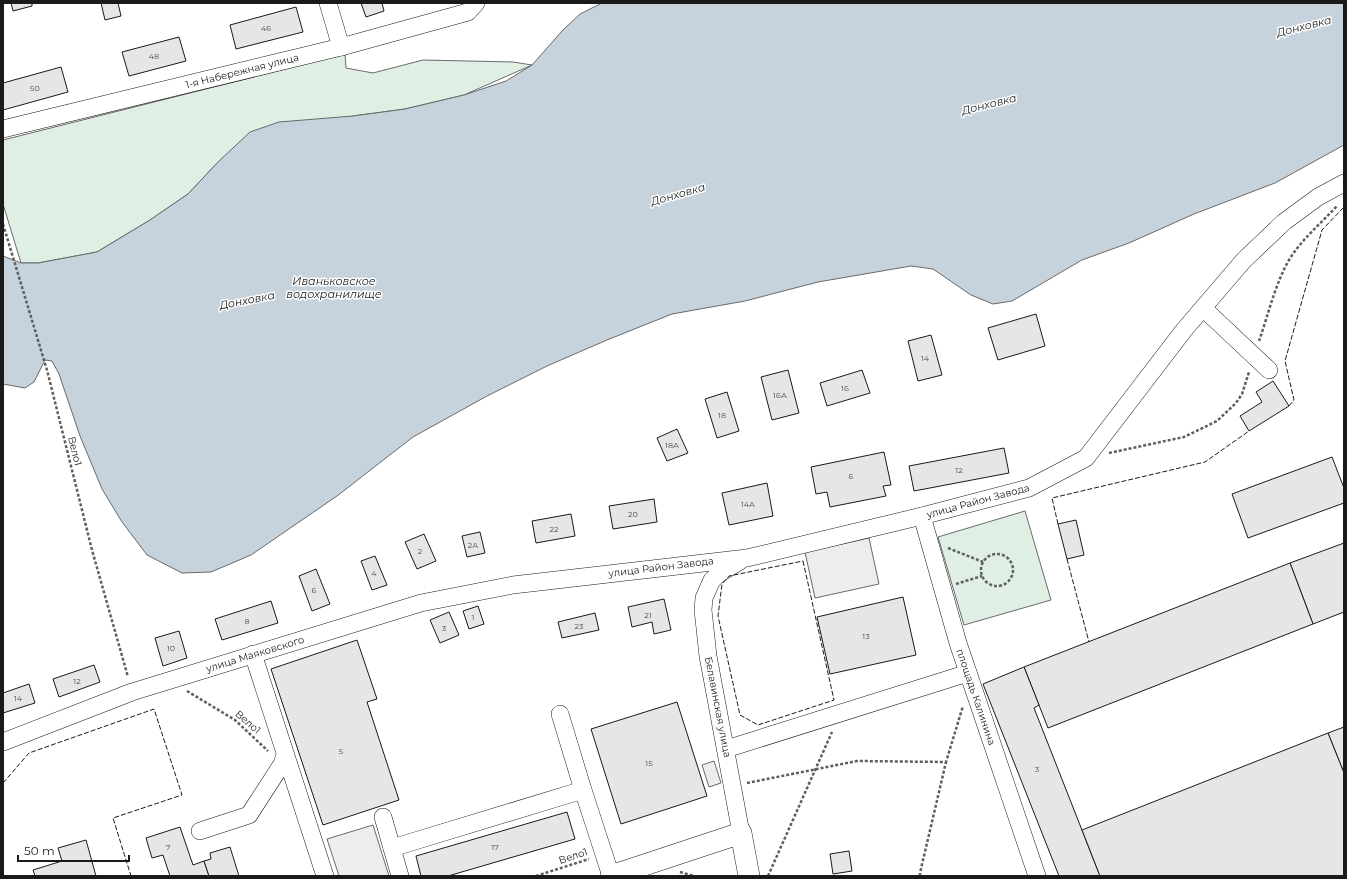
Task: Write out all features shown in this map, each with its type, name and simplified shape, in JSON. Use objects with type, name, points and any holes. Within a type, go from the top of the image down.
[{"type":"main road","points":[[611,876],[741,833]]},
{"type":"main road","name":"Белавинская улица","points":[[741,833],[749,876]]},
{"type":"street","points":[[328,3],[341,47]]},
{"type":"street","name":"1-я Набережная улица","points":[[3,129],[341,47],[468,12],[476,3]]},
{"type":"street","name":"улица Район Завода","points":[[513,585],[747,558],[922,516],[1029,488],[1086,458],[1184,330],[1244,260],[1284,222],[1318,197],[1344,183]]},
{"type":"street","points":[[1203,308],[1269,370]]},
{"type":"street","name":"площадь Калинина","points":[[922,516],[969,677],[1037,876]]},
{"type":"street","name":"Белавинская улица","points":[[741,833],[708,656],[703,610],[704,598],[712,580],[728,567],[747,558]]},
{"type":"street","name":"улица Маяковского","points":[[3,742],[109,695],[132,692],[421,603],[513,585]]},
{"type":"street","points":[[253,654],[284,759],[324,876]]},
{"type":"street","points":[[726,749],[841,713],[969,677]]},
{"type":"street","points":[[560,714],[611,876]]},
{"type":"street","points":[[200,830],[250,815],[284,759]]},
{"type":"street","points":[[392,848],[583,790]]},
{"type":"street","points":[[383,817],[400,876]]},
{"type":"path","points":[[1086,458],[1184,437],[1217,421],[1236,403],[1242,394],[1271,304],[1288,263],[1295,251],[1340,203]]},
{"type":"path","name":"Вело1","points":[[3,224],[47,370],[92,550],[129,683]]},
{"type":"path","points":[[929,540],[983,562]]},
{"type":"path","points":[[999,554],[1008,558],[1013,566],[1013,576],[1007,584],[998,586],[988,583],[982,576],[981,569],[983,562],[990,556],[999,554]]},
{"type":"path","points":[[943,588],[982,576]]},
{"type":"path","points":[[920,876],[946,762],[969,677]]},
{"type":"path","name":"Вело1","points":[[183,689],[234,720],[284,759]]},
{"type":"path","points":[[768,876],[841,713]]},
{"type":"path","points":[[743,784],[857,761],[946,762]]},
{"type":"path","name":"Вело1","points":[[536,876],[604,854]]},
{"type":"green space","points":[[345,54],[346,68],[373,73],[423,60],[513,62],[532,65],[464,95],[405,109],[353,116],[219,161],[188,194],[150,220],[97,252],[38,263],[21,263],[3,204],[3,140]]},
{"type":"green space","points":[[1025,511],[1051,600],[964,625],[938,537]]},
{"type":"shaded area","points":[[869,538],[879,584],[815,598],[805,552]]},
{"type":"shaded area","points":[[714,761],[721,783],[709,787],[702,765]]},
{"type":"shaded area","points":[[373,825],[389,876],[339,876],[327,839]]},
{"type":"water","name":"Иваньковское водохранилище","points":[[602,3],[1344,3],[1344,145],[1275,183],[1194,214],[1129,243],[1082,260],[1012,301],[993,304],[971,295],[933,269],[911,266],[818,282],[745,301],[672,314],[547,366],[487,396],[413,437],[337,496],[251,555],[211,572],[182,573],[147,555],[122,522],[102,489],[80,436],[59,374],[52,361],[45,360],[34,382],[25,388],[3,384],[3,256],[21,263],[38,263],[97,252],[150,220],[188,194],[219,161],[250,132],[279,122],[353,116],[405,109],[464,95],[506,81],[532,65],[563,30],[580,14]]},
{"type":"building","points":[[11,3],[32,3],[32,6],[13,11]]},
{"type":"building","points":[[101,3],[118,3],[121,16],[105,20]]},
{"type":"building","points":[[361,3],[382,3],[384,11],[366,17]]},
{"type":"building","points":[[296,7],[303,32],[236,49],[230,25]]},
{"type":"building","points":[[179,37],[186,61],[129,76],[122,52]]},
{"type":"building","points":[[61,67],[68,92],[3,110],[3,83]]},
{"type":"building","points":[[1036,314],[1045,346],[998,360],[988,328]]},
{"type":"building","points":[[931,335],[942,375],[918,381],[908,341]]},
{"type":"building","points":[[788,370],[799,413],[772,420],[761,377]]},
{"type":"building","points":[[862,370],[870,393],[827,406],[820,383]]},
{"type":"building","points":[[1273,381],[1289,406],[1249,431],[1240,416],[1262,402],[1256,392]]},
{"type":"building","points":[[727,392],[739,431],[717,438],[705,399]]},
{"type":"building","points":[[677,429],[688,453],[667,461],[657,438]]},
{"type":"building","points":[[1004,448],[1009,473],[914,491],[909,466]]},
{"type":"building","points":[[884,452],[891,485],[883,486],[886,496],[830,507],[827,492],[816,494],[811,467]]},
{"type":"building","points":[[1332,457],[1344,488],[1344,503],[1248,538],[1232,494]]},
{"type":"building","points":[[767,483],[773,516],[729,525],[722,493]]},
{"type":"building","points":[[654,499],[657,522],[613,529],[609,506]]},
{"type":"building","points":[[571,514],[575,536],[536,543],[532,521]]},
{"type":"building","points":[[1076,520],[1084,555],[1067,559],[1058,524]]},
{"type":"building","points":[[480,532],[485,553],[467,557],[462,536]]},
{"type":"building","points":[[424,534],[436,561],[417,569],[405,542]]},
{"type":"building","points":[[1344,543],[1344,612],[1313,624],[1290,563]]},
{"type":"building","points":[[375,556],[387,585],[372,590],[361,561]]},
{"type":"building","points":[[1290,563],[1313,624],[1048,728],[1024,667]]},
{"type":"building","points":[[316,569],[330,604],[312,611],[299,576]]},
{"type":"building","points":[[903,597],[916,655],[830,674],[817,617]]},
{"type":"building","points":[[664,599],[671,630],[654,634],[652,622],[632,627],[628,607]]},
{"type":"building","points":[[271,601],[278,623],[222,640],[215,619]]},
{"type":"building","points":[[478,606],[484,624],[469,629],[463,611]]},
{"type":"building","points":[[449,612],[459,635],[440,643],[430,620]]},
{"type":"building","points":[[595,613],[599,630],[562,638],[558,622]]},
{"type":"building","points":[[179,631],[187,658],[163,666],[155,638]]},
{"type":"building","points":[[357,640],[377,699],[367,702],[399,800],[323,825],[271,669]]},
{"type":"building","points":[[94,665],[100,682],[59,697],[53,679]]},
{"type":"building","points":[[1024,667],[1039,705],[1034,708],[1100,876],[1059,876],[983,684]]},
{"type":"building","points":[[29,684],[35,703],[3,713],[3,693]]},
{"type":"building","points":[[677,702],[707,796],[621,824],[591,729]]},
{"type":"building","points":[[1344,727],[1344,773],[1328,733]]},
{"type":"building","points":[[1328,733],[1344,773],[1344,876],[1100,876],[1082,830]]},
{"type":"building","points":[[567,812],[575,839],[448,876],[421,876],[416,856]]},
{"type":"building","points":[[180,827],[193,865],[204,861],[209,876],[170,876],[163,855],[152,858],[146,838]]},
{"type":"building","points":[[86,840],[96,876],[35,876],[33,870],[62,861],[58,848]]},
{"type":"building","points":[[230,847],[239,876],[209,876],[204,861],[211,859],[210,853]]},
{"type":"building","points":[[849,851],[852,871],[833,874],[830,854]]},
{"type":"fence","points":[[1289,406],[1294,400],[1285,361],[1322,230],[1344,207]]},
{"type":"fence","points":[[1058,524],[1052,498],[1205,462],[1249,431]]},
{"type":"fence","points":[[1067,559],[1089,642]]},
{"type":"fence","points":[[803,561],[834,700],[758,725],[740,715],[718,616],[722,584],[729,576],[803,561]]},
{"type":"fence","points":[[3,783],[29,753],[154,709],[182,795],[113,818],[131,876]]},
{"type":"water label","name":"Донховка","points":[[1304,26]]},
{"type":"water label","name":"Донховка","points":[[989,104]]},
{"type":"water label","name":"Донховка","points":[[678,194]]},
{"type":"water label","name":"Донховка","points":[[247,300]]}]
